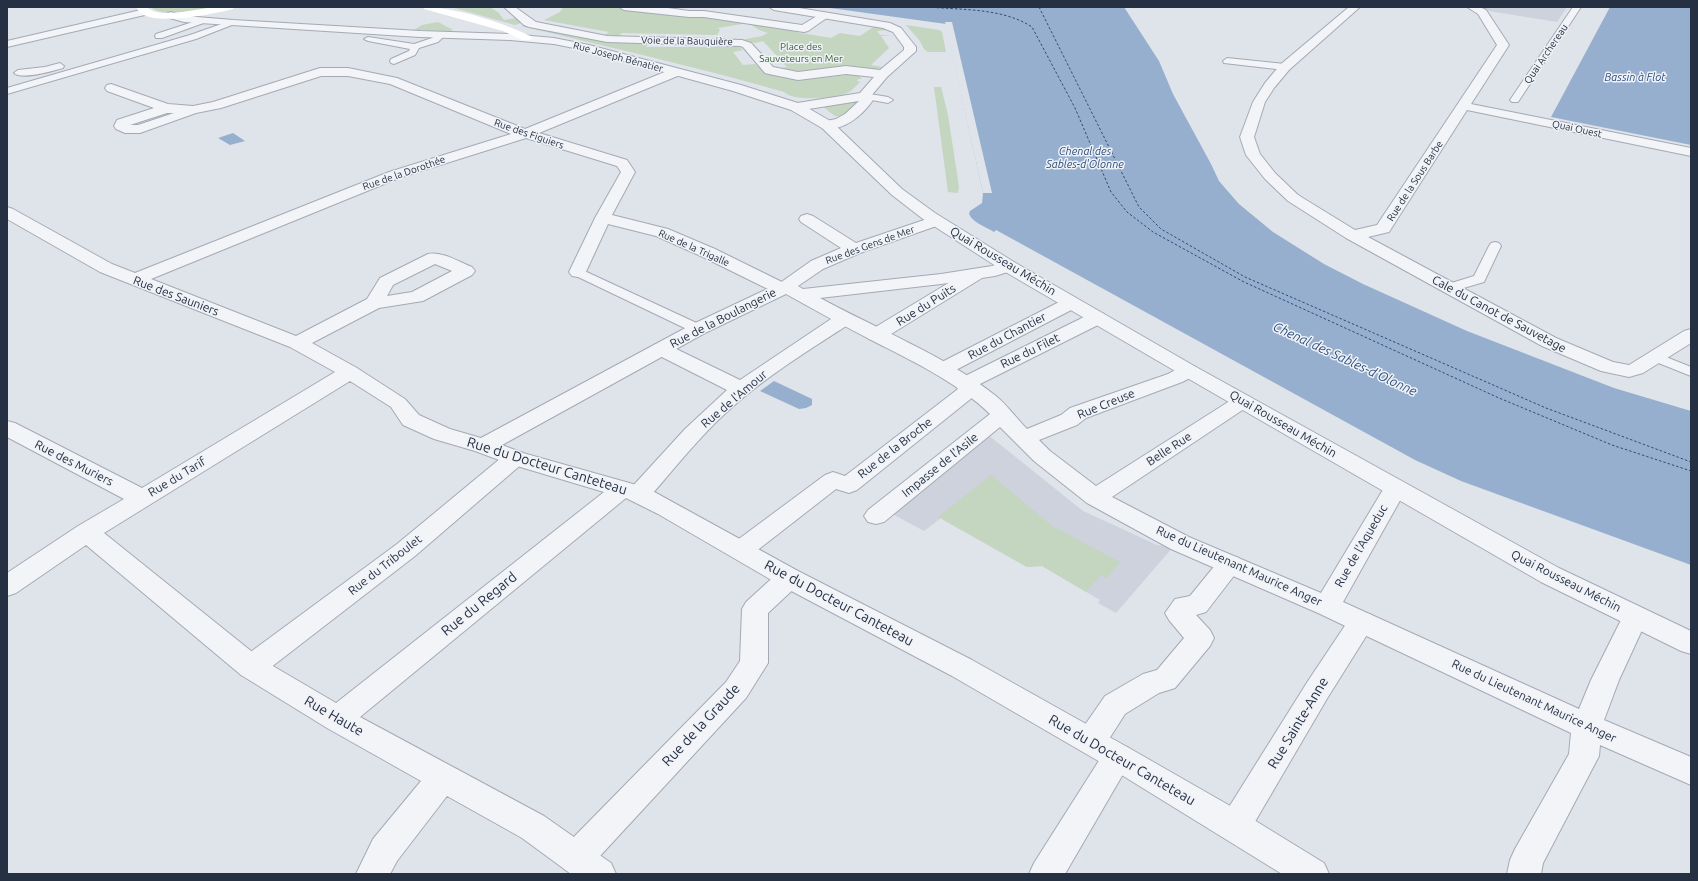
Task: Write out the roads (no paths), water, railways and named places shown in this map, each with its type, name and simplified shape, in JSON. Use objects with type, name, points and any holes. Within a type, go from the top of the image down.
[{"type":"main road","points":[[142,9],[170,15],[198,13],[229,7]]},
{"type":"main road","points":[[428,7],[507,29],[526,38]]},
{"type":"street","points":[[121,7],[142,9]]},
{"type":"street","name":"Rue Joseph Bénatier","points":[[236,7],[234,14],[236,16],[254,23]]},
{"type":"street","name":"Voie de la Bauquière","points":[[509,7],[528,23],[533,25],[601,38],[742,43],[747,45],[768,70],[798,76],[846,70],[883,74]]},
{"type":"street","points":[[624,7],[655,8],[804,29],[826,15]]},
{"type":"street","points":[[695,13],[704,7]]},
{"type":"street","points":[[774,7],[879,23],[898,30],[910,47],[910,51],[883,74],[864,96],[804,105],[796,108]]},
{"type":"street","name":"Cale du Canot de Sauvetage","points":[[1355,7],[1285,67],[1269,86],[1259,102],[1247,137],[1253,155],[1270,176],[1294,198],[1352,235],[1548,342],[1608,367],[1629,372],[1691,335]]},
{"type":"street","points":[[1464,106],[1503,45],[1482,12],[1471,7]]},
{"type":"street","points":[[7,44],[142,9]]},
{"type":"street","points":[[772,24],[796,10]]},
{"type":"street","name":"Rue Joseph Bénatier","points":[[170,15],[184,19],[233,23],[254,23],[441,35],[455,33],[526,38],[575,45],[737,88],[796,108],[827,126],[897,192],[936,221]]},
{"type":"street","name":"Rue des Figuiers","points":[[111,88],[168,108],[193,110],[216,105],[320,72],[336,71],[393,81],[525,134],[622,163],[628,172],[603,218],[578,272]]},
{"type":"street","name":"Rue de la Dorothée","points":[[134,280],[248,232],[394,175],[525,134],[676,72]]},
{"type":"street","points":[[827,126],[851,117],[867,100],[864,96]]},
{"type":"street","name":"Quai Ouest","points":[[1464,106],[1691,152]]},
{"type":"street","name":"Rue de la Sous Barbe","points":[[1352,235],[1383,229],[1464,106]]},
{"type":"street","name":"Rue des Figuiers","points":[[168,108],[122,123],[121,126],[130,130],[140,129],[189,113],[193,110]]},
{"type":"street","name":"Rue des Sauniers","points":[[7,212],[106,268],[296,343],[350,372]]},
{"type":"street","name":"Rue de la Trigalle","points":[[603,218],[662,232],[790,290]]},
{"type":"street","points":[[807,219],[854,249]]},
{"type":"street","name":"Rue des Gens de Mer","points":[[790,290],[817,265],[854,249],[936,221]]},
{"type":"street","name":"Quai Rousseau Méchin","points":[[936,221],[1008,266],[1097,318],[1550,575],[1691,643]]},
{"type":"street","name":"Rue de la Boulangerie","points":[[483,446],[698,329],[790,290],[874,288],[995,271],[1008,266]]},
{"type":"street","name":"Rue du Puits","points":[[876,336],[976,274]]},
{"type":"street","name":"Rue du Lieutenant Maurice Anger","points":[[790,290],[876,336],[943,369],[1003,414],[1010,425],[1042,456],[1095,497],[1180,543],[1328,606],[1586,726],[1691,771]]},
{"type":"street","points":[[296,343],[374,303]]},
{"type":"street","name":"Rue du Chantier","points":[[943,369],[1071,303]]},
{"type":"street","name":"Rue du Filet","points":[[967,387],[1097,318]]},
{"type":"street","name":"Rue de l'Amour","points":[[630,492],[742,390],[798,349],[844,319]]},
{"type":"street","points":[[661,349],[742,390]]},
{"type":"street","name":"Rue Creuse","points":[[1024,438],[1069,420],[1078,413],[1175,378],[1189,371]]},
{"type":"street","name":"Rue du Docteur Canteteau","points":[[350,372],[398,403],[411,420],[442,434],[483,446],[515,458],[630,492],[666,508],[788,578],[962,668],[1091,741],[1235,826],[1312,874]]},
{"type":"street","name":"Rue du Tarif","points":[[7,586],[87,532],[350,372]]},
{"type":"street","name":"Rue de la Broche","points":[[741,550],[833,480],[849,485],[967,387]]},
{"type":"street","name":"Belle Rue","points":[[1095,497],[1243,401]]},
{"type":"street","name":"Impasse de l'Asile","points":[[876,516],[1003,414]]},
{"type":"street","name":"Rue des Muriers","points":[[7,428],[142,498]]},
{"type":"street","name":"Rue du Triboulet","points":[[251,667],[406,550],[515,458]]},
{"type":"street","name":"Rue de l'Aqueduc","points":[[1328,606],[1395,488]]},
{"type":"street","name":"Rue du Regard","points":[[337,719],[630,492]]},
{"type":"street","name":"Rue Haute","points":[[87,532],[251,667],[337,719],[533,827],[587,866]]},
{"type":"street","points":[[1091,741],[1115,704],[1152,682],[1165,680],[1200,638],[1178,613],[1184,606],[1197,605],[1230,564]]},
{"type":"street","name":"Rue de la Graude","points":[[587,866],[736,690],[754,663],[755,609],[788,578]]},
{"type":"street","points":[[1524,874],[1527,860],[1584,756],[1586,726],[1605,680],[1635,617]]},
{"type":"street","name":"Rue Sainte-Anne","points":[[1235,826],[1318,689],[1362,622]]},
{"type":"street","points":[[1046,874],[1118,757]]},
{"type":"street","points":[[373,874],[385,850],[442,778]]},
{"type":"lane","name":"Quai Archereau","points":[[1515,100],[1577,7]]},
{"type":"lane","points":[[150,39],[205,21]]},
{"type":"lane","points":[[7,91],[185,39],[233,23]]},
{"type":"lane","points":[[368,38],[414,47],[435,40],[441,35]]},
{"type":"lane","points":[[394,61],[415,50],[414,47]]},
{"type":"lane","points":[[1227,61],[1285,67]]},
{"type":"lane","points":[[18,73],[46,70],[69,63]]},
{"type":"lane","points":[[864,96],[888,100]]},
{"type":"lane","points":[[1450,288],[1478,279],[1495,246]]},
{"type":"lane","name":"Rue des Figuiers","points":[[578,272],[698,329]]},
{"type":"lane","points":[[1656,356],[1691,372]]},
{"type":"water","name":"Chenal des Sables-d'Olonne","points":[[823,7],[1124,7],[1159,61],[1173,94],[1219,181],[1239,204],[1273,232],[1324,264],[1363,284],[1467,331],[1614,388],[1691,411],[1691,565],[1461,481],[1415,460],[996,230],[994,232],[976,222],[969,214],[970,211],[982,203],[983,193],[946,24]]},
{"type":"water","name":"Bassin à Flot","points":[[1610,7],[1691,7],[1691,145],[1551,117]]},
{"type":"water","points":[[233,133],[245,141],[230,145],[218,138]]},
{"type":"water","points":[[774,381],[812,399],[812,405],[799,409],[760,391]]},
{"type":"park label","name":"Place des Sauveteurs en Mer","points":[[801,52]]}]
